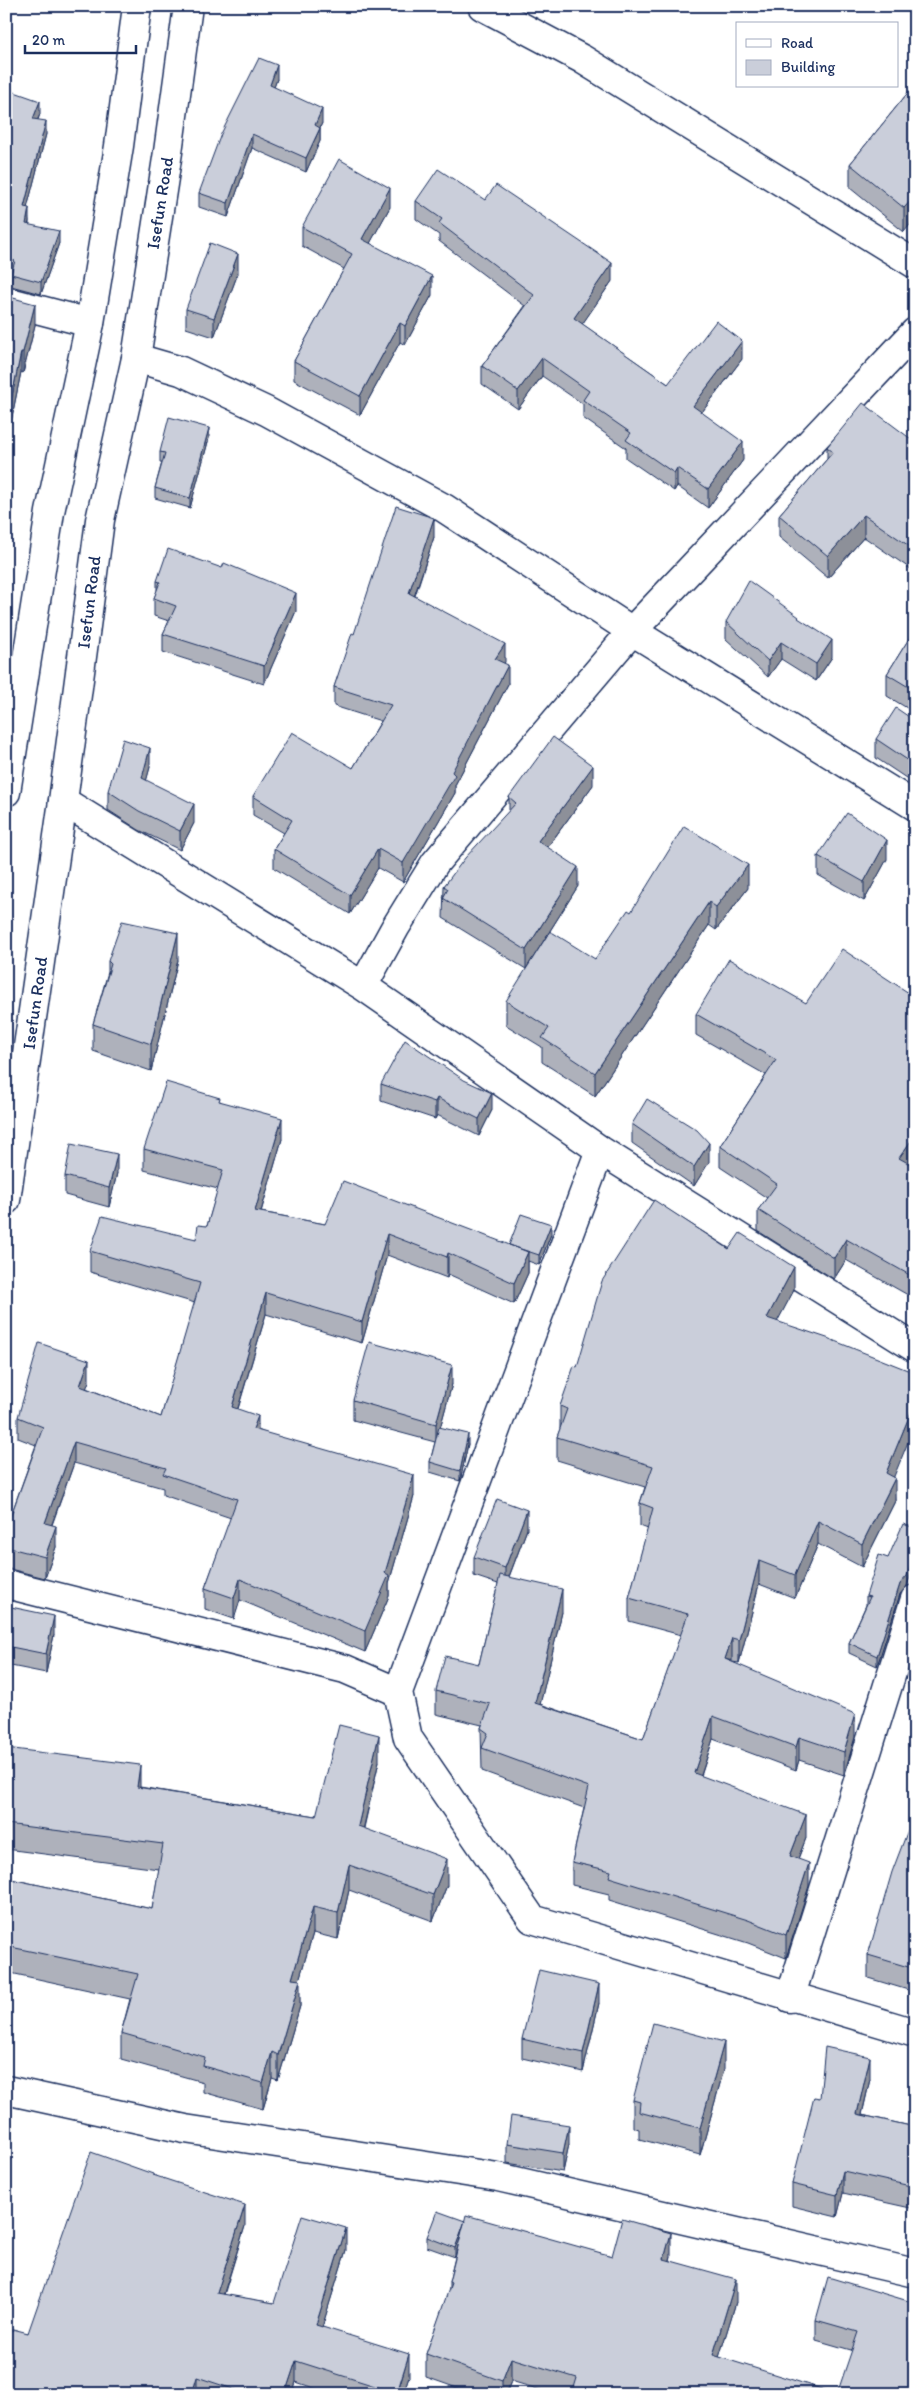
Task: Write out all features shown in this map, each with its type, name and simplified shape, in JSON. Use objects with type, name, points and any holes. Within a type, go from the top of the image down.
[{"type":"street","points":[[7,781],[50,512],[90,323],[119,146],[137,6]]},
{"type":"street","name":"Isefun Road","points":[[6,1200],[63,801],[100,520],[136,358],[168,152],[188,6]]},
{"type":"street","points":[[482,6],[582,59],[915,264]]},
{"type":"street","points":[[6,301],[90,323]]},
{"type":"street","points":[[363,986],[395,928],[435,864],[632,631],[915,332]]},
{"type":"street","points":[[136,358],[181,371],[344,452],[444,508],[632,631],[915,806]]},
{"type":"street","points":[[63,801],[363,986],[600,1150],[915,1348]]},
{"type":"street","points":[[600,1150],[398,1692],[408,1738],[532,1919],[790,1998],[915,2033]]},
{"type":"street","points":[[6,1584],[345,1670],[398,1692]]},
{"type":"street","points":[[790,1998],[915,1599]]},
{"type":"street","points":[[6,2090],[185,2129],[498,2176],[915,2273]]},
{"type":"building","points":[[259,58],[277,65],[270,85],[322,109],[315,125],[320,128],[306,158],[252,134],[228,203],[199,193],[221,134]]},
{"type":"building","points":[[915,84],[915,196],[904,208],[850,164]]},
{"type":"building","points":[[6,89],[40,101],[33,119],[46,121],[24,207],[29,208],[26,224],[59,231],[41,282],[11,274],[15,261],[6,258]]},
{"type":"building","points":[[339,159],[390,188],[362,239],[432,276],[405,326],[400,323],[360,396],[294,361],[352,254],[302,227]]},
{"type":"building","points":[[438,169],[485,200],[496,185],[612,263],[574,318],[668,384],[716,321],[742,341],[693,406],[743,442],[708,489],[677,468],[674,473],[626,440],[631,433],[583,400],[589,391],[542,358],[518,391],[482,366],[534,295],[439,223],[442,219],[416,201]]},
{"type":"building","points":[[210,243],[238,254],[214,318],[186,309]]},
{"type":"building","points":[[6,296],[35,304],[23,352],[21,352],[6,425]]},
{"type":"building","points":[[863,403],[915,442],[915,550],[864,515],[828,556],[779,515],[833,452],[827,447]]},
{"type":"building","points":[[169,417],[209,428],[190,498],[155,488],[165,453],[160,452]]},
{"type":"building","points":[[396,506],[434,518],[409,593],[505,644],[495,659],[508,665],[452,772],[455,775],[403,863],[378,849],[350,895],[274,849],[292,820],[253,796],[292,732],[353,768],[391,705],[334,687],[352,633],[354,634]]},
{"type":"building","points":[[168,549],[222,568],[224,563],[296,593],[264,666],[163,634],[176,606],[154,598],[160,582],[157,581]]},
{"type":"building","points":[[749,581],[798,618],[832,640],[816,664],[781,642],[768,661],[726,622]]},
{"type":"building","points":[[915,629],[915,685],[912,689],[887,674]]},
{"type":"building","points":[[896,708],[915,721],[915,765],[876,739]]},
{"type":"building","points":[[553,737],[593,766],[538,841],[578,867],[526,950],[443,898],[448,889],[444,886],[465,858],[516,803],[509,797]]},
{"type":"building","points":[[123,739],[150,748],[142,778],[194,804],[180,831],[139,811],[108,791]]},
{"type":"building","points":[[847,813],[887,840],[864,882],[818,856]]},
{"type":"building","points":[[684,826],[748,865],[716,907],[709,902],[595,1073],[542,1038],[549,1028],[506,1001],[550,931],[595,959],[628,910],[631,912]]},
{"type":"building","points":[[122,921],[178,933],[151,1044],[93,1024],[111,964],[108,961]]},
{"type":"building","points":[[842,949],[915,997],[915,1135],[899,1158],[915,1167],[915,1278],[846,1239],[834,1258],[758,1210],[777,1184],[720,1146],[776,1060],[696,1014],[729,959],[806,1003]]},
{"type":"building","points":[[405,1040],[464,1080],[492,1093],[479,1119],[437,1098],[435,1102],[381,1084]]},
{"type":"building","points":[[166,1082],[220,1098],[219,1101],[282,1118],[255,1211],[325,1224],[343,1181],[528,1252],[514,1283],[448,1253],[447,1257],[387,1234],[362,1322],[266,1293],[232,1407],[258,1416],[253,1429],[414,1475],[385,1573],[389,1575],[365,1631],[240,1579],[234,1598],[205,1588],[237,1499],[163,1474],[166,1468],[74,1442],[45,1523],[56,1526],[45,1557],[6,1548],[6,1529],[43,1427],[18,1417],[39,1343],[89,1360],[80,1386],[161,1417],[200,1283],[90,1251],[102,1216],[196,1239],[198,1225],[207,1226],[223,1170],[144,1149]]},
{"type":"building","points":[[647,1099],[697,1130],[709,1143],[694,1167],[632,1124]]},
{"type":"building","points":[[71,1144],[117,1154],[109,1188],[65,1176]]},
{"type":"building","points":[[654,1200],[729,1249],[740,1233],[794,1267],[767,1318],[827,1338],[915,1373],[915,1402],[886,1473],[895,1478],[862,1544],[818,1521],[795,1575],[759,1561],[739,1640],[732,1638],[725,1659],[855,1714],[844,1752],[799,1737],[796,1747],[713,1716],[694,1773],[806,1815],[790,1856],[809,1863],[786,1935],[748,1920],[609,1877],[611,1871],[572,1862],[589,1787],[482,1748],[488,1733],[481,1728],[490,1704],[436,1691],[445,1656],[479,1664],[500,1575],[562,1589],[535,1703],[643,1739],[688,1614],[629,1598],[653,1508],[640,1503],[653,1466],[557,1437],[567,1409],[560,1406],[574,1366],[577,1367],[602,1281]]},
{"type":"building","points":[[521,1214],[551,1224],[539,1255],[509,1245]]},
{"type":"building","points":[[369,1342],[452,1365],[436,1424],[353,1400]]},
{"type":"building","points":[[439,1427],[468,1434],[460,1471],[430,1462]]},
{"type":"building","points":[[497,1499],[527,1510],[505,1568],[474,1557]]},
{"type":"building","points":[[903,1524],[915,1528],[915,1551],[907,1576],[900,1584],[877,1656],[849,1643],[870,1597],[866,1596],[879,1555],[888,1558]]},
{"type":"building","points":[[11,1607],[54,1616],[46,1654],[6,1646],[6,1627]]},
{"type":"building","points":[[339,1725],[379,1735],[358,1826],[447,1859],[433,1895],[349,1865],[338,1913],[313,1907],[292,1979],[300,1980],[278,2055],[272,2052],[263,2083],[203,2066],[205,2057],[121,2033],[138,1974],[6,1946],[6,1878],[152,1909],[163,1844],[6,1824],[6,1748],[140,1765],[137,1787],[316,1816]]},
{"type":"building","points":[[908,1830],[915,1831],[915,1969],[868,1955],[892,1872]]},
{"type":"building","points":[[539,1970],[599,1984],[583,2053],[522,2039]]},
{"type":"building","points":[[653,2023],[724,2042],[700,2128],[639,2112],[640,2102],[633,2100]]},
{"type":"building","points":[[825,2047],[870,2057],[857,2114],[915,2127],[915,2187],[843,2171],[837,2195],[792,2184],[814,2097],[820,2098]]},
{"type":"building","points":[[511,2116],[569,2125],[563,2153],[507,2144]]},
{"type":"building","points":[[91,2152],[153,2175],[245,2205],[217,2293],[274,2303],[302,2215],[346,2228],[316,2325],[409,2354],[397,2393],[296,2361],[285,2394],[248,2394],[197,2377],[192,2394],[6,2394],[6,2329],[28,2333]]},
{"type":"building","points":[[437,2211],[465,2221],[455,2248],[427,2237]]},
{"type":"building","points":[[466,2215],[612,2256],[622,2219],[671,2233],[664,2259],[736,2279],[713,2355],[828,2391],[827,2394],[572,2394],[577,2378],[511,2358],[502,2381],[426,2354],[451,2283],[449,2282]]},
{"type":"building","points":[[828,2277],[915,2303],[915,2394],[837,2394],[858,2332],[816,2320]]}]
